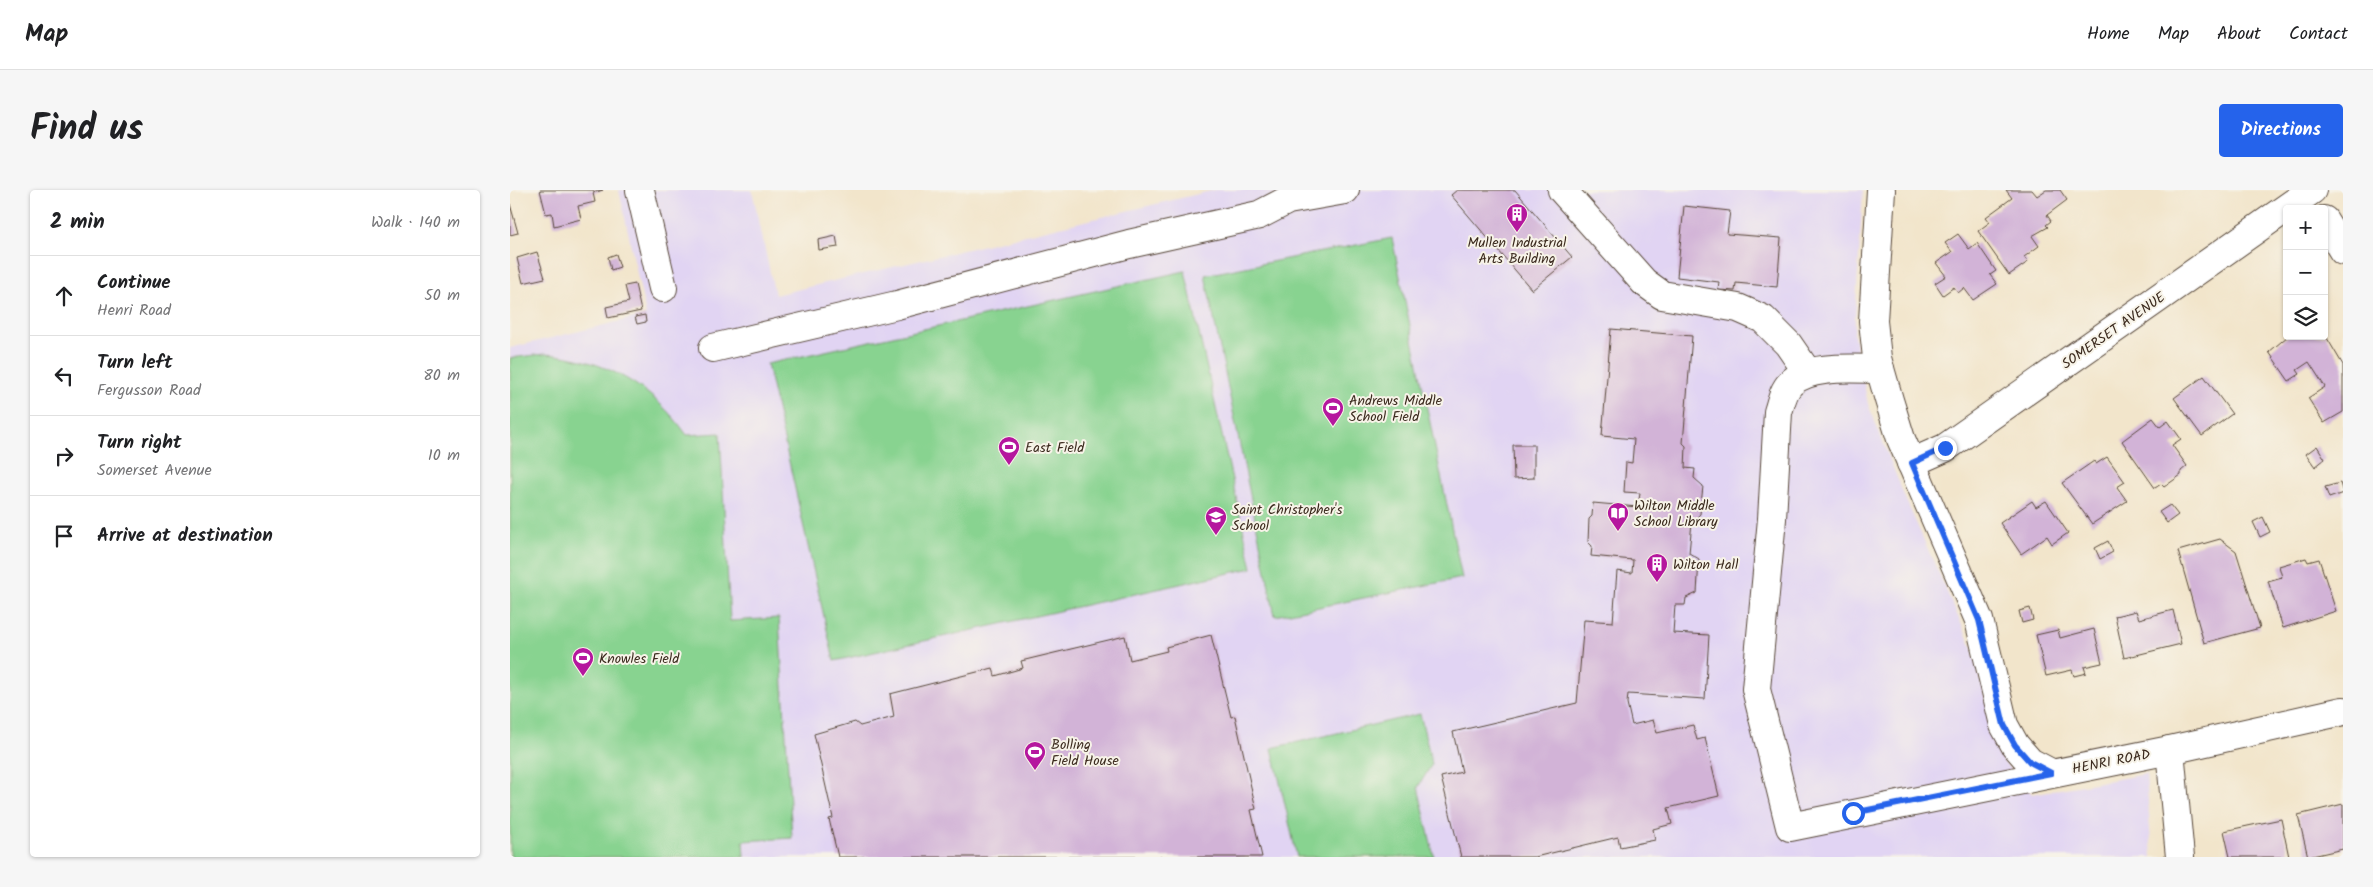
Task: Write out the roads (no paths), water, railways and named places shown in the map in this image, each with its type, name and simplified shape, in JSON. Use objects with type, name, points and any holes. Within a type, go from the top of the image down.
[{"type":"street","points":[[640,190],[664,288]]},
{"type":"street","points":[[713,348],[897,305],[1129,244],[1259,215],[1288,200],[1344,190]]},
{"type":"street","points":[[1562,190],[1644,282],[1662,295],[1690,302],[1738,308],[1763,319],[1788,344],[1808,373],[1825,370],[1880,369]]},
{"type":"street","points":[[1881,190],[1873,321],[1880,369],[1901,439],[1979,620],[2004,725],[2015,745],[2030,762],[2051,773]]},
{"type":"street","name":"SOMERSET AVENUE","points":[[1912,463],[1945,448],[2312,197]]},
{"type":"street","points":[[2328,227],[2343,251]]},
{"type":"street","name":"HENRI ROAD","points":[[1808,373],[1790,383],[1778,412],[1772,519],[1756,689],[1790,827],[2170,750],[2343,711]]},
{"type":"street","points":[[2170,750],[2180,857]]},
{"type":"place","name":"Mullen Industrial Arts Building","points":[[1517,233]]},
{"type":"place","name":"Andrews Middle School Field","points":[[1333,427]]},
{"type":"place","name":"East Field","points":[[1009,466]]},
{"type":"place","name":"Wilton Middle School Library","points":[[1618,532]]},
{"type":"place","name":"Saint Christopher's School","points":[[1216,536]]},
{"type":"place","name":"Wilton Hall","points":[[1657,583]]},
{"type":"place","name":"Knowles Field","points":[[583,677]]},
{"type":"place","name":"Bolling Field House","points":[[1035,771]]}]
